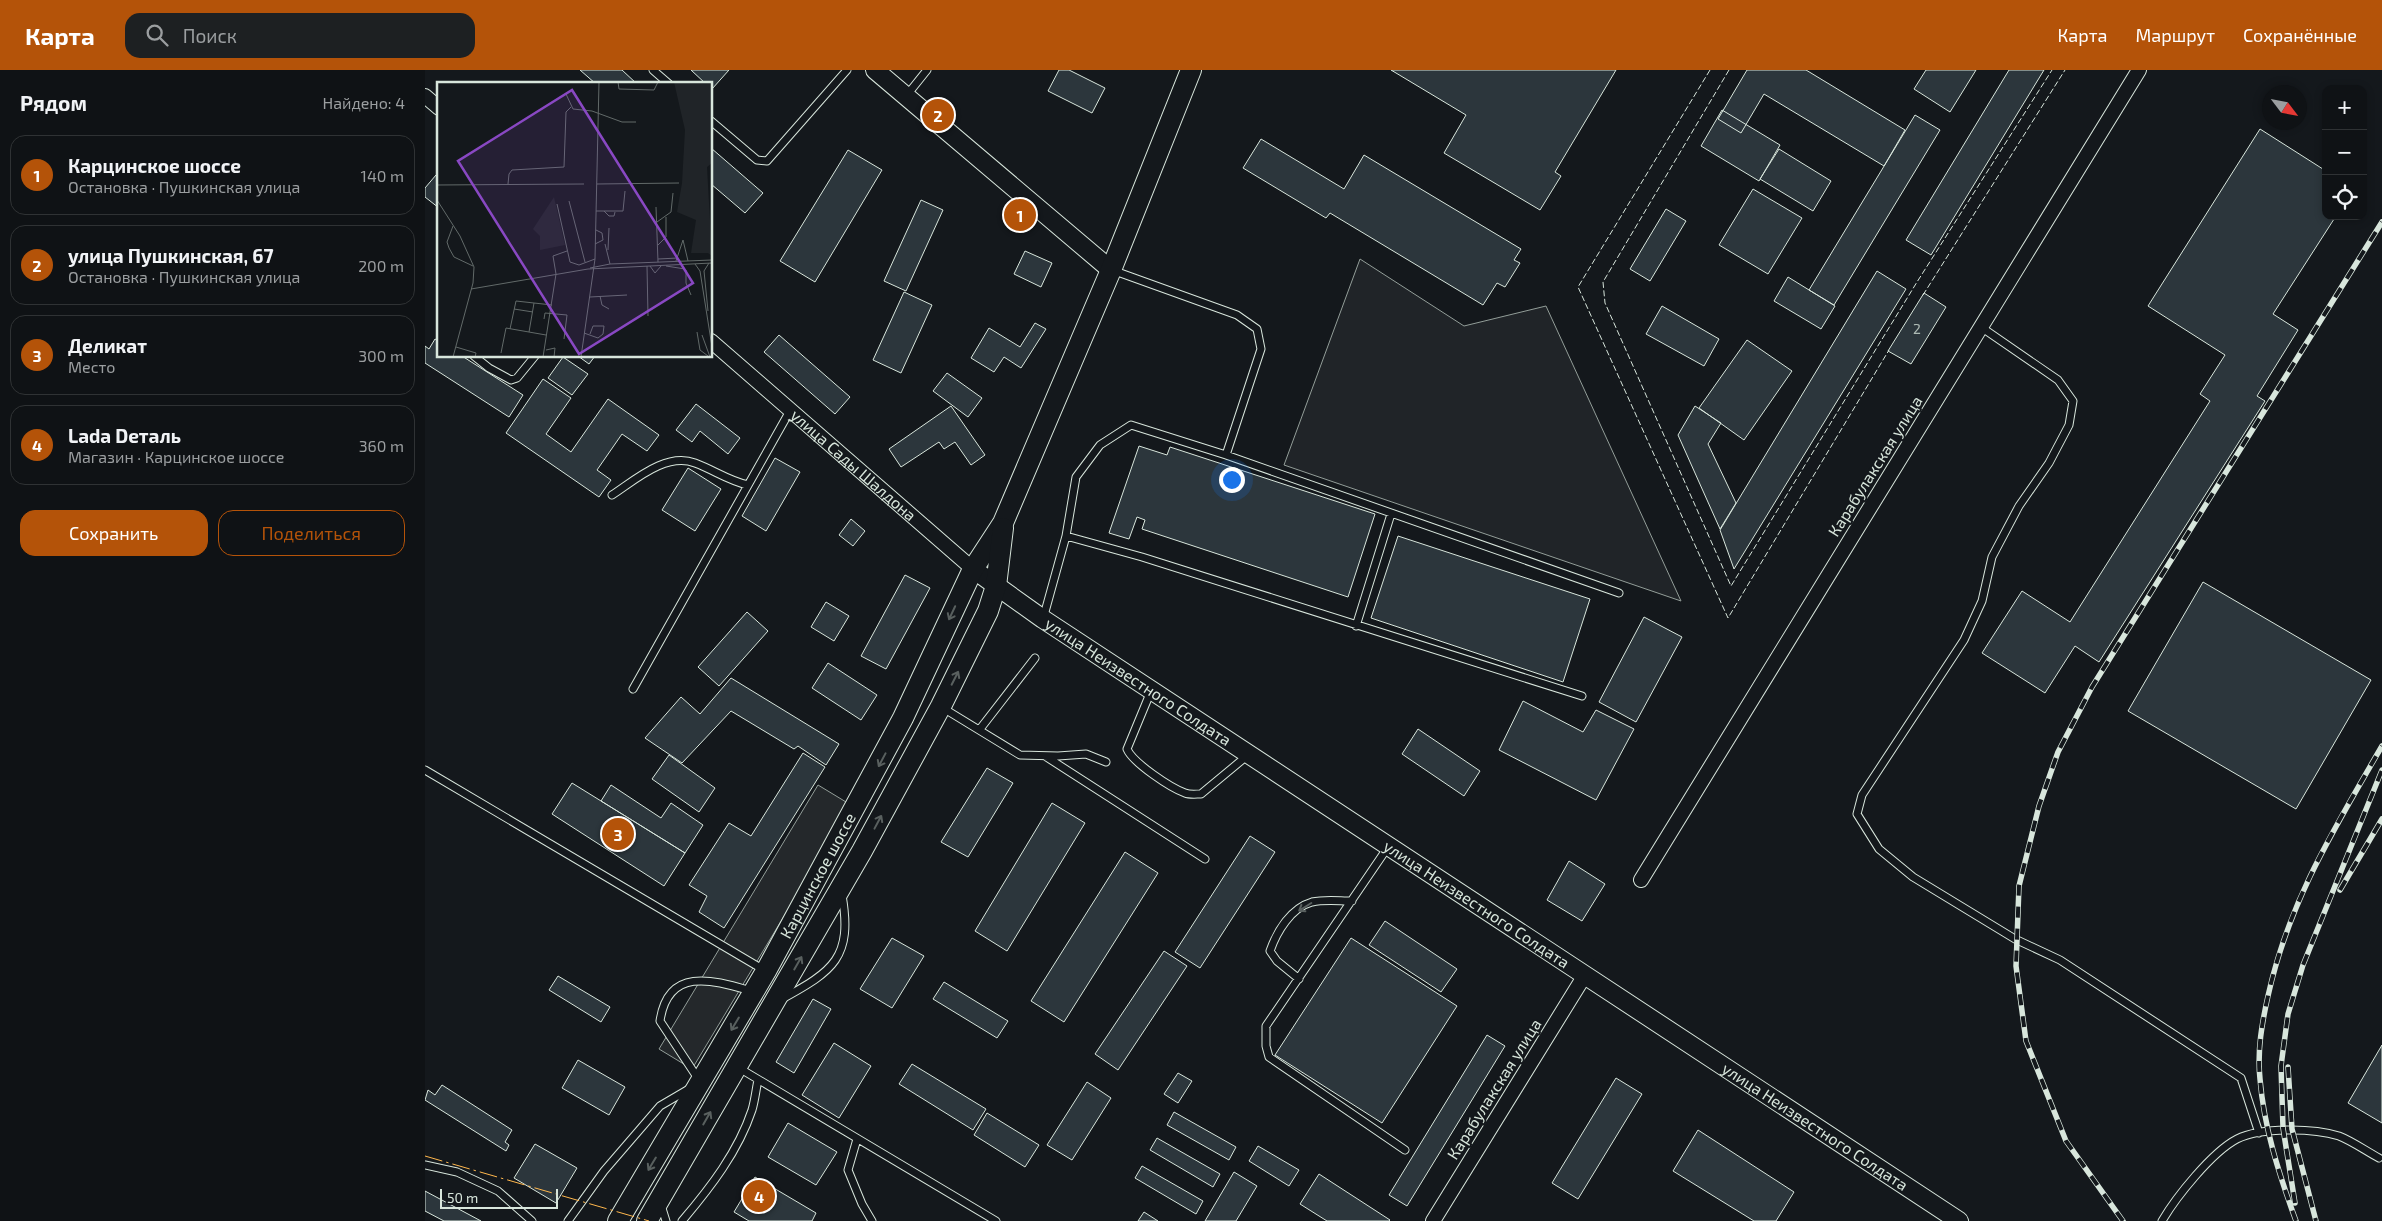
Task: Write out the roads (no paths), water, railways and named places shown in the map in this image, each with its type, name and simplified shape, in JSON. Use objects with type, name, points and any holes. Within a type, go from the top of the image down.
[{"type":"main road","name":"Карцинское шоссе","points":[[618,1221],[766,972],[903,718],[973,569],[1003,523],[1111,270],[1191,70]]},
{"type":"main road","name":"Карцинское шоссе","points":[[647,1221],[841,888],[941,706],[988,611],[996,586],[1003,523]]},
{"type":"street","points":[[875,70],[1111,270]]},
{"type":"street","name":"Карабулакская улица","points":[[1641,880],[2139,70]]},
{"type":"street","points":[[425,96],[437,106]]},
{"type":"street","name":"улица Сады Шалдона","points":[[713,343],[973,569],[996,586]]},
{"type":"street","name":"улица Неизвестного Солдата","points":[[996,586],[1248,755],[1959,1221]]},
{"type":"street","name":"Карабулакская улица","points":[[1433,1221],[1585,975]]},
{"type":"lane","points":[[653,70],[667,82]]},
{"type":"lane","points":[[713,123],[757,160],[767,161],[847,70]]},
{"type":"lane","points":[[906,96],[927,70]]},
{"type":"lane","points":[[1111,270],[1237,315],[1257,329],[1261,349],[1226,455]]},
{"type":"lane","points":[[1981,327],[2058,380],[2073,401],[2069,425],[2049,462],[2019,506],[1992,557],[1982,601],[1964,640],[1862,794],[1857,814],[1879,848],[1913,877],[2015,939],[2059,960],[2241,1078],[2259,1133]]},
{"type":"lane","points":[[476,358],[489,368],[511,380],[517,378],[533,358]]},
{"type":"lane","points":[[633,689],[791,409]]},
{"type":"lane","points":[[1043,619],[1066,536],[1076,477],[1100,445],[1131,425],[1226,455],[1619,593]]},
{"type":"lane","points":[[612,495],[659,464],[678,461],[693,462],[731,481],[749,485]]},
{"type":"lane","points":[[1356,626],[1391,514]]},
{"type":"lane","points":[[1066,536],[1142,557],[1582,696]]},
{"type":"lane","points":[[980,729],[1035,658]]},
{"type":"lane","points":[[1151,691],[1127,750],[1129,756],[1143,768],[1186,794],[1201,794],[1248,755]]},
{"type":"lane","points":[[941,706],[1019,755],[1086,754],[1106,762]]},
{"type":"lane","points":[[1045,756],[1205,858]]},
{"type":"lane","points":[[425,770],[766,972]]},
{"type":"lane","points":[[1389,847],[1266,1026],[1266,1046],[1269,1057],[1405,1150]]},
{"type":"lane","points":[[774,1003],[812,982],[829,970],[840,952],[846,934],[841,888]]},
{"type":"lane","points":[[1299,979],[1277,961],[1270,951],[1275,938],[1288,918],[1311,902],[1352,901]]},
{"type":"lane","points":[[568,1221],[604,1171],[661,1106],[700,1082],[661,1021],[667,997],[677,986],[708,979],[754,991]]},
{"type":"lane","points":[[737,1067],[996,1221]]},
{"type":"lane","points":[[682,1221],[704,1197],[740,1139],[753,1109],[758,1080]]},
{"type":"lane","points":[[2162,1221],[2174,1201],[2209,1162],[2237,1139],[2283,1128],[2338,1136],[2379,1158]]},
{"type":"lane","points":[[857,1139],[848,1170],[873,1221]]},
{"type":"lane","points":[[425,1165],[457,1172],[498,1191],[532,1221]]},
{"type":"lane","points":[[660,1200],[662,1213],[666,1221]]},
{"type":"railway","points":[[2123,1221],[2066,1141],[2026,1041],[2016,966],[2019,886],[2039,806],[2058,752],[2092,687],[2382,222]]},
{"type":"railway","points":[[2296,1221],[2273,1151],[2262,1097],[2259,1058],[2264,1016],[2277,961],[2301,897],[2330,837],[2382,746]]},
{"type":"railway","points":[[2295,1203],[2283,1128],[2281,1066],[2288,1014],[2303,965],[2382,770]]},
{"type":"railway","points":[[2340,890],[2382,819]]},
{"type":"railway","points":[[2288,1067],[2292,1129],[2316,1221]]},
{"type":"place","name":"улица Пушкинская, 67","points":[[938,115]]},
{"type":"place","name":"Карцинское шоссе","points":[[1020,215]]},
{"type":"place","name":"Деликат","points":[[618,834]]},
{"type":"place","name":"Lada Dеталь","points":[[759,1196]]}]
